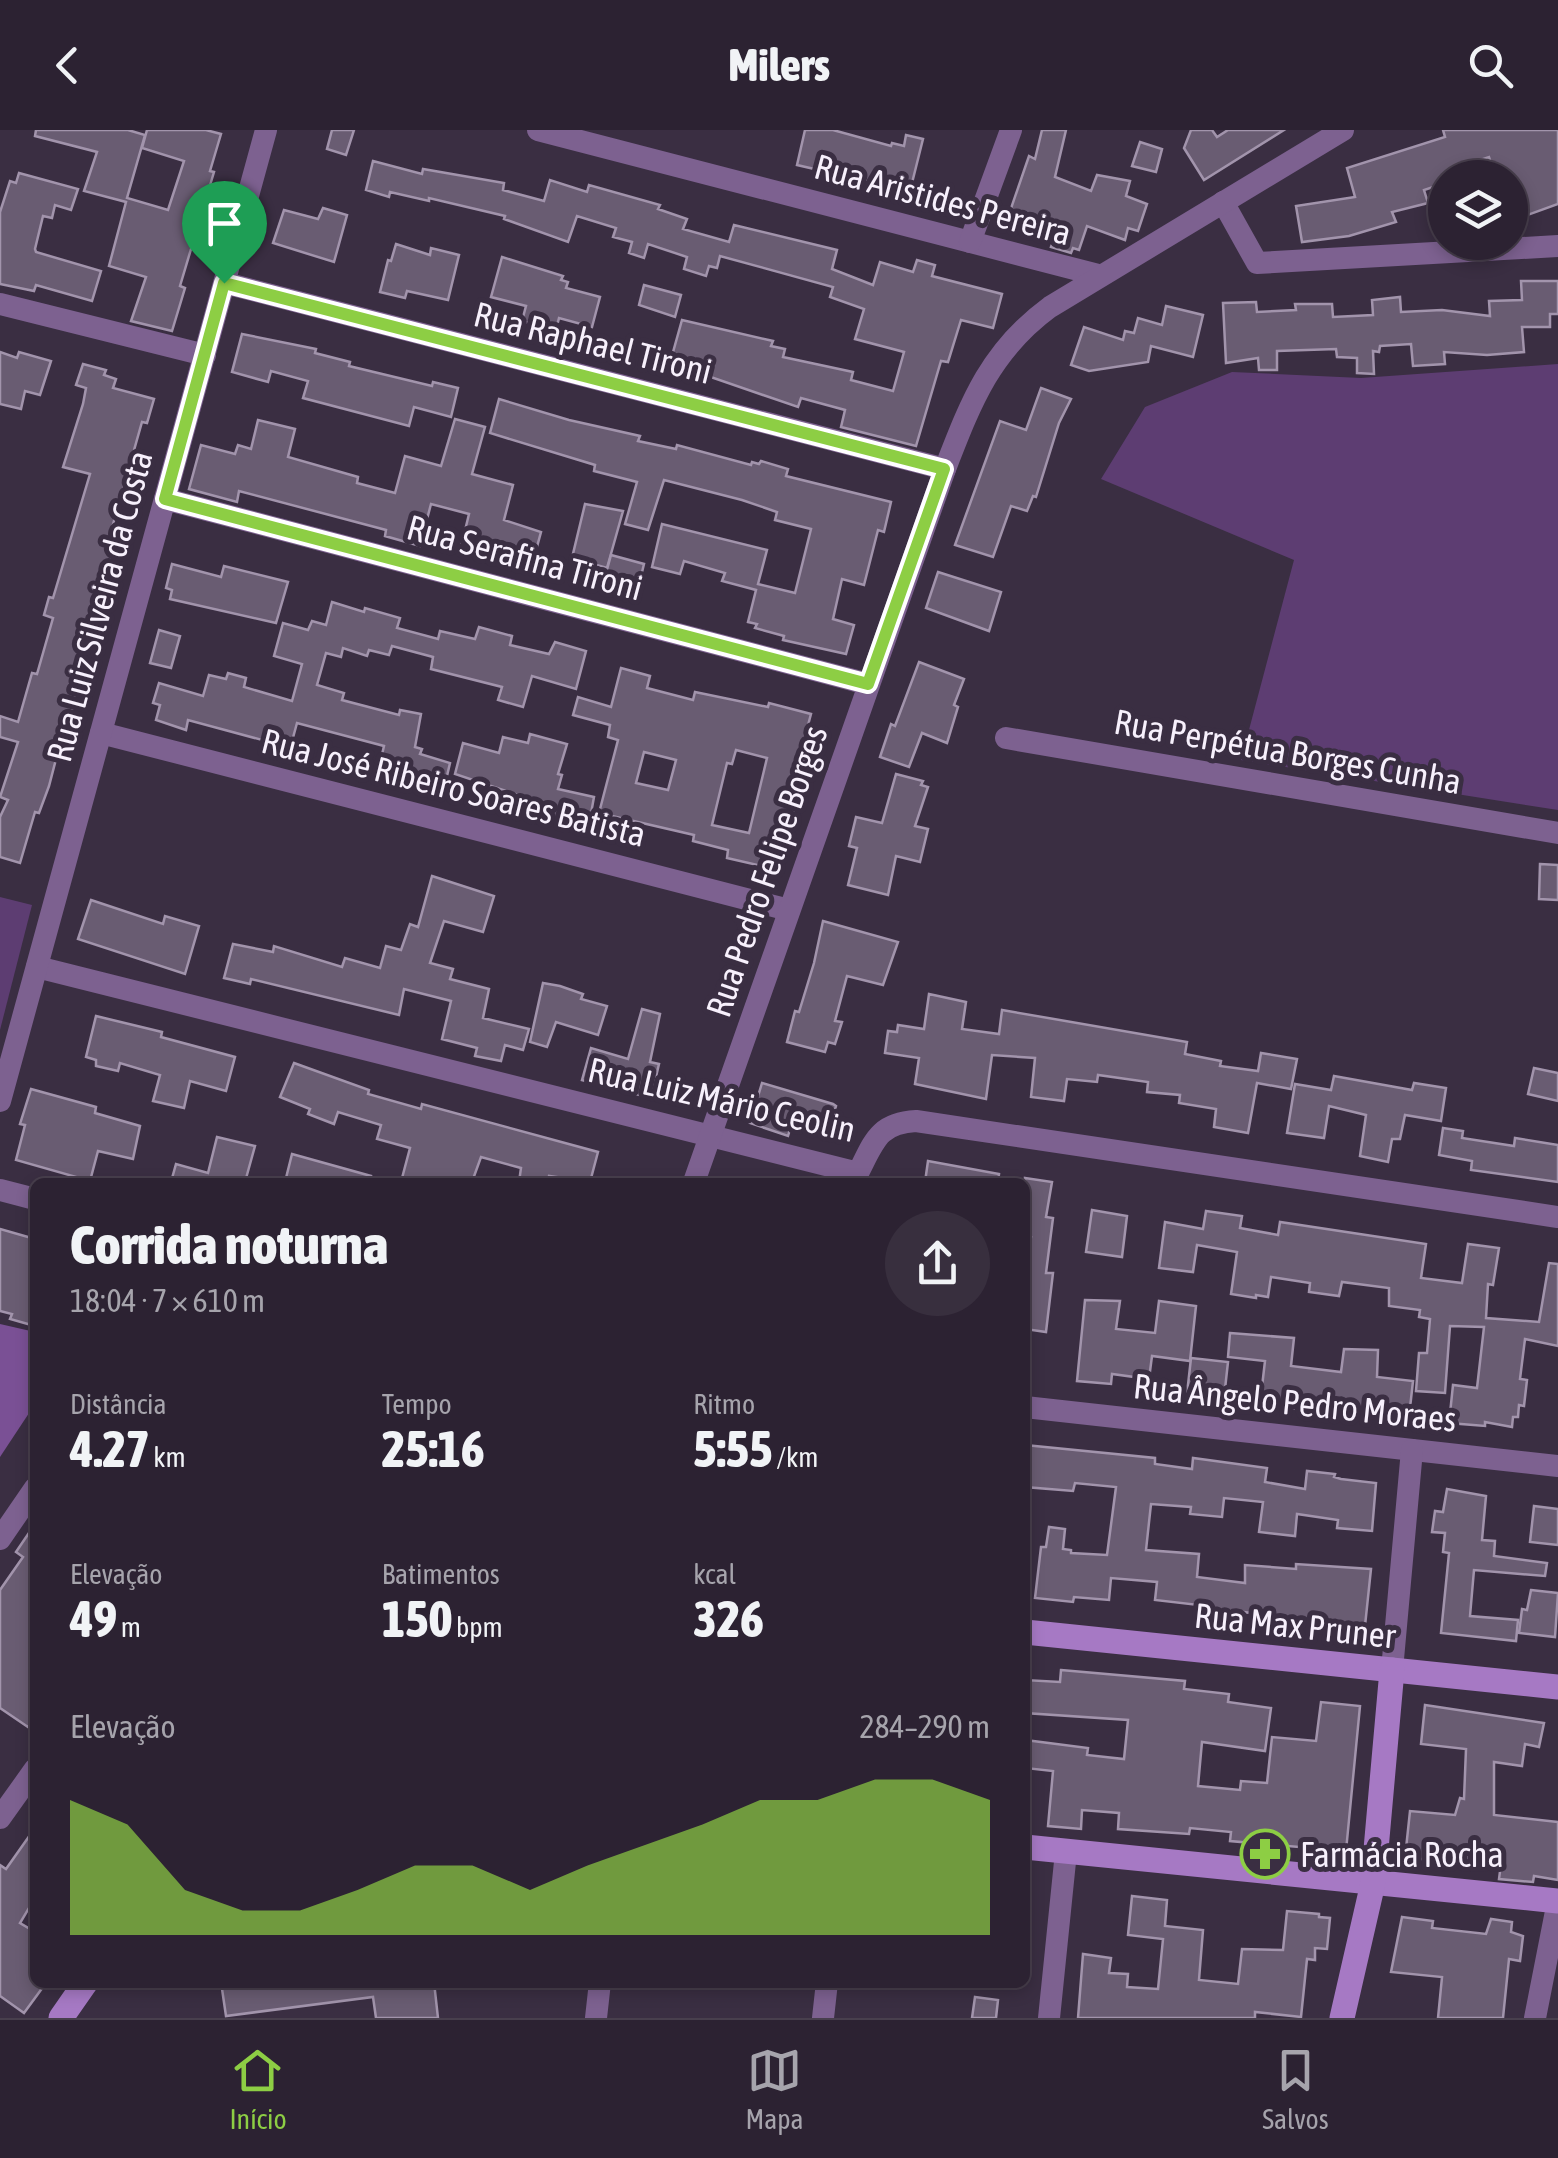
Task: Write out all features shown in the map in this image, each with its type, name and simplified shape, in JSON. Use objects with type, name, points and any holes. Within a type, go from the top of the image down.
[{"type":"street","name":"Rua Luiz Silveira da Costa","points":[[0,1101],[266,130]]},
{"type":"street","name":"Rua Aristides Pereira","points":[[538,130],[1098,275]]},
{"type":"street","points":[[970,242],[1011,130]]},
{"type":"street","name":"Rua Pedro Felipe Borges","points":[[695,1178],[944,469],[968,408],[994,360],[1033,320],[1098,275],[1343,130]]},
{"type":"street","points":[[1223,202],[1257,263],[1558,246]]},
{"type":"street","name":"Rua Raphael Tironi","points":[[224,283],[944,469]]},
{"type":"street","points":[[0,304],[205,355]]},
{"type":"street","name":"Rua Serafina Tironi","points":[[165,499],[868,684]]},
{"type":"street","name":"Rua José Ribeiro Soares Batista","points":[[101,732],[789,910]]},
{"type":"street","name":"Rua Perpétua Borges Cunha","points":[[1006,738],[1558,833]]},
{"type":"street","name":"Rua Luiz Mário Ceolin","points":[[37,967],[858,1173],[874,1140],[885,1128],[916,1122],[1558,1217]]},
{"type":"street","points":[[858,1173],[870,1178]]},
{"type":"street","points":[[0,1190],[30,1198]]},
{"type":"street","name":"Rua Ângelo Pedro Moraes","points":[[1030,1408],[1558,1466]]},
{"type":"street","points":[[1342,2018],[1373,1883],[1412,1450]]},
{"type":"street","points":[[0,1539],[30,1495]]},
{"type":"street","name":"Rua Max Pruner","points":[[1030,1633],[1558,1687]]},
{"type":"street","points":[[0,1818],[30,1776]]},
{"type":"street","points":[[1030,1848],[1558,1902],[1535,2018]]},
{"type":"street","points":[[1049,2018],[1066,1852]]},
{"type":"street","points":[[61,2018],[82,1988]]},
{"type":"street","points":[[596,2018],[599,1988]]},
{"type":"street","points":[[823,2018],[826,1988]]},
{"type":"shaded area","points":[[1558,364],[1558,810],[1241,760],[1294,560],[1101,479],[1145,407],[1232,372],[1361,378]]},
{"type":"shaded area","points":[[0,897],[32,905],[0,1030]]},
{"type":"shaded area","points":[[0,1324],[30,1331],[30,1412],[0,1457]]},
{"type":"building","points":[[36,130],[128,130],[145,135],[127,198],[168,210],[184,161],[142,148],[147,130],[206,130],[221,134],[210,171],[214,172],[180,286],[185,288],[172,331],[131,321],[146,277],[109,266],[126,202],[84,191],[97,152],[35,136]]},
{"type":"building","points":[[332,130],[354,130],[346,155],[327,149]]},
{"type":"building","points":[[805,130],[833,130],[891,146],[904,146],[906,135],[923,139],[910,191],[797,165]]},
{"type":"building","points":[[1042,130],[1066,130],[1055,177],[1091,191],[1097,175],[1130,181],[1126,196],[1147,204],[1138,231],[1128,228],[1125,240],[1087,226],[1079,250],[1073,248],[1071,253],[1051,247],[1053,242],[1048,237],[1007,220],[1029,156],[1035,159]]},
{"type":"building","points":[[1191,130],[1212,130],[1217,137],[1228,130],[1284,130],[1204,180],[1184,148]]},
{"type":"building","points":[[1443,130],[1558,130],[1558,204],[1528,215],[1528,160],[1428,160],[1428,189],[1424,190],[1428,203],[1392,212],[1396,222],[1349,236],[1302,242],[1296,206],[1355,197],[1347,168],[1445,137]]},
{"type":"building","points":[[1140,142],[1162,149],[1156,172],[1132,166]]},
{"type":"building","points":[[373,161],[422,174],[423,169],[504,183],[503,190],[544,201],[550,180],[587,192],[589,185],[660,205],[658,209],[687,219],[683,229],[729,242],[734,225],[837,250],[832,269],[873,285],[880,262],[913,272],[917,260],[935,265],[932,276],[1002,294],[993,328],[961,320],[948,362],[941,361],[916,446],[841,427],[845,410],[801,398],[798,407],[670,363],[682,320],[773,341],[771,346],[785,349],[783,357],[853,372],[851,380],[893,391],[904,352],[855,339],[864,309],[830,297],[833,287],[720,256],[717,268],[709,266],[706,276],[684,269],[687,257],[648,244],[644,258],[629,253],[632,242],[613,237],[616,228],[577,216],[568,242],[504,219],[505,216],[429,198],[390,192],[389,197],[366,190]]},
{"type":"building","points":[[19,173],[78,189],[71,210],[55,205],[52,218],[43,216],[35,249],[101,271],[92,301],[36,285],[34,291],[0,284],[0,212],[10,181],[16,183]]},
{"type":"building","points":[[323,208],[347,215],[334,262],[273,243],[284,210],[318,219]]},
{"type":"building","points":[[396,244],[430,255],[431,248],[459,255],[448,300],[407,291],[405,298],[380,292]]},
{"type":"building","points":[[502,257],[563,276],[561,280],[568,282],[566,288],[600,297],[592,327],[559,318],[556,330],[522,321],[526,306],[491,297]]},
{"type":"building","points":[[1521,281],[1558,281],[1558,314],[1550,314],[1550,327],[1522,327],[1524,352],[1444,352],[1445,364],[1413,366],[1411,344],[1380,346],[1379,352],[1373,351],[1374,374],[1357,373],[1357,358],[1337,357],[1336,349],[1277,351],[1277,370],[1259,370],[1258,358],[1226,363],[1223,303],[1256,302],[1257,312],[1296,310],[1295,304],[1332,304],[1333,317],[1373,315],[1372,300],[1400,297],[1401,312],[1442,310],[1490,316],[1489,301],[1522,300]]},
{"type":"building","points":[[644,285],[681,295],[675,317],[639,305]]},
{"type":"building","points":[[1166,306],[1203,315],[1193,357],[1151,346],[1148,362],[1089,371],[1071,365],[1084,327],[1123,340],[1125,331],[1134,333],[1138,318],[1162,325]]},
{"type":"building","points":[[242,334],[316,349],[315,353],[350,362],[349,366],[432,386],[433,382],[458,388],[451,417],[414,407],[409,426],[303,398],[308,381],[271,371],[268,382],[232,372]]},
{"type":"building","points":[[0,352],[17,358],[19,352],[51,361],[40,395],[25,391],[21,409],[0,404]]},
{"type":"building","points":[[83,364],[106,370],[104,375],[116,379],[113,388],[154,399],[147,423],[142,422],[110,535],[118,537],[72,684],[78,686],[70,718],[67,717],[49,786],[39,813],[35,812],[20,863],[0,857],[0,817],[8,800],[0,797],[18,742],[0,737],[0,716],[18,722],[32,673],[37,674],[53,618],[44,615],[49,597],[53,598],[90,474],[63,467],[83,404],[86,388],[76,385]]},
{"type":"building","points":[[1041,388],[1071,399],[1059,423],[1036,497],[1033,496],[1027,511],[1011,506],[993,557],[955,545],[1000,421],[1026,430]]},
{"type":"building","points":[[499,399],[640,436],[638,441],[676,449],[677,445],[751,465],[761,461],[788,469],[786,476],[891,502],[884,532],[878,530],[864,585],[842,579],[833,619],[854,625],[846,654],[783,640],[784,636],[755,628],[757,624],[748,622],[756,590],[722,581],[725,573],[684,561],[680,574],[652,567],[662,524],[767,550],[758,584],[795,593],[811,529],[775,520],[777,512],[742,500],[664,480],[648,530],[625,524],[637,482],[594,471],[595,465],[490,433]]},
{"type":"building","points":[[455,419],[485,427],[472,474],[513,485],[504,520],[541,532],[535,554],[498,547],[496,553],[462,543],[469,514],[431,504],[420,546],[385,536],[386,530],[239,491],[237,502],[189,489],[201,445],[235,454],[238,445],[251,449],[258,420],[295,429],[288,457],[358,477],[357,483],[395,493],[405,456],[441,466]]},
{"type":"building","points":[[585,504],[623,511],[607,568],[572,558]]},
{"type":"building","points":[[611,555],[644,564],[636,597],[602,588]]},
{"type":"building","points":[[172,564],[221,577],[224,566],[288,582],[276,623],[170,599],[172,590],[166,588]]},
{"type":"building","points":[[938,572],[1001,592],[989,631],[926,608]]},
{"type":"building","points":[[332,602],[400,618],[397,628],[438,639],[440,631],[475,639],[479,627],[512,636],[510,645],[549,654],[555,642],[586,651],[576,689],[532,676],[523,707],[498,700],[502,687],[431,669],[433,657],[392,646],[389,655],[369,650],[367,656],[343,648],[341,657],[326,653],[317,685],[344,693],[342,700],[399,715],[400,710],[421,714],[415,747],[422,749],[420,754],[450,763],[443,793],[376,780],[384,746],[297,723],[288,747],[188,720],[186,730],[156,720],[160,705],[153,703],[159,683],[203,696],[209,675],[226,679],[228,673],[246,678],[244,687],[292,701],[302,664],[274,656],[283,623],[308,630],[312,621],[326,625]]},
{"type":"building","points":[[159,630],[180,636],[171,668],[150,663]]},
{"type":"building","points":[[919,662],[964,679],[947,743],[922,733],[909,767],[880,757]]},
{"type":"building","points":[[621,668],[650,676],[647,688],[693,700],[695,692],[811,714],[799,759],[803,761],[791,823],[782,821],[771,868],[727,858],[728,850],[693,841],[694,835],[599,813],[618,740],[608,737],[610,725],[573,715],[578,697],[611,707]],"holes":[[[736,750],[767,758],[749,833],[712,825],[727,763],[732,764]],[[644,752],[676,760],[668,790],[636,783]]]},
{"type":"building","points":[[530,734],[567,744],[558,789],[594,797],[588,830],[560,825],[562,820],[524,809],[527,798],[455,774],[463,743],[499,753],[503,737],[528,743]]},
{"type":"building","points":[[896,774],[923,781],[921,785],[928,787],[915,826],[928,829],[920,862],[896,856],[888,895],[848,885],[857,848],[849,846],[856,817],[882,823]]},
{"type":"building","points":[[1540,864],[1558,865],[1558,900],[1539,899]]},
{"type":"building","points":[[432,876],[494,896],[483,932],[444,921],[430,963],[453,969],[450,979],[489,989],[483,1018],[529,1029],[523,1050],[505,1045],[501,1061],[475,1056],[477,1048],[442,1039],[451,1001],[404,989],[399,1015],[251,979],[250,984],[224,978],[233,944],[273,952],[274,946],[342,967],[345,958],[380,968],[386,946],[401,950],[410,924],[418,927]]},
{"type":"building","points":[[91,900],[163,924],[165,916],[199,926],[185,974],[78,939]]},
{"type":"building","points":[[823,921],[898,942],[883,985],[847,976],[835,1021],[842,1022],[835,1044],[828,1042],[825,1052],[787,1042],[814,963]]},
{"type":"building","points":[[543,983],[583,994],[581,999],[607,1006],[598,1035],[556,1022],[547,1047],[530,1042]]},
{"type":"building","points":[[929,994],[966,1002],[962,1029],[999,1034],[1002,1010],[1187,1042],[1185,1054],[1221,1061],[1220,1066],[1258,1071],[1261,1053],[1297,1059],[1291,1089],[1257,1083],[1248,1133],[1214,1127],[1216,1109],[1179,1103],[1180,1095],[1147,1092],[1148,1082],[1098,1075],[1097,1082],[1067,1079],[1064,1101],[1031,1097],[1035,1058],[992,1055],[986,1099],[915,1084],[919,1058],[885,1053],[888,1031],[897,1032],[898,1025],[924,1029]]},
{"type":"building","points":[[642,1009],[660,1014],[650,1062],[659,1064],[651,1098],[582,1080],[591,1048],[628,1059]]},
{"type":"building","points":[[96,1016],[162,1032],[161,1037],[235,1057],[226,1091],[190,1081],[184,1108],[153,1101],[160,1075],[120,1063],[118,1071],[96,1066],[96,1060],[86,1057]]},
{"type":"building","points":[[294,1063],[369,1090],[368,1094],[421,1109],[422,1104],[598,1152],[591,1178],[520,1178],[521,1168],[481,1157],[473,1178],[402,1178],[410,1148],[377,1139],[381,1125],[338,1112],[334,1124],[280,1097]]},
{"type":"building","points":[[1534,1068],[1558,1073],[1558,1101],[1528,1094]]},
{"type":"building","points":[[1334,1076],[1412,1090],[1414,1083],[1446,1088],[1441,1121],[1405,1115],[1400,1139],[1392,1139],[1388,1162],[1360,1156],[1366,1115],[1329,1106],[1324,1138],[1287,1133],[1295,1084],[1331,1090]]},
{"type":"building","points":[[762,1083],[833,1104],[836,1106],[830,1126],[822,1123],[819,1134],[791,1126],[788,1136],[750,1123]]},
{"type":"building","points":[[31,1089],[96,1107],[95,1113],[140,1126],[133,1159],[98,1151],[91,1178],[79,1178],[16,1160],[25,1125],[20,1124]]},
{"type":"building","points":[[1443,1128],[1463,1131],[1462,1138],[1514,1146],[1515,1138],[1558,1145],[1558,1182],[1471,1170],[1472,1161],[1439,1155]]},
{"type":"building","points":[[217,1137],[255,1146],[246,1178],[172,1178],[176,1164],[208,1173]]},
{"type":"building","points":[[292,1154],[371,1176],[371,1178],[286,1178]]},
{"type":"building","points":[[928,1161],[999,1174],[998,1178],[926,1178]]},
{"type":"building","points":[[1030,1179],[1052,1182],[1046,1217],[1053,1218],[1046,1273],[1053,1273],[1046,1332],[1030,1330]]},
{"type":"building","points":[[1092,1210],[1127,1216],[1122,1257],[1086,1252]]},
{"type":"building","points":[[1206,1211],[1242,1216],[1240,1228],[1278,1235],[1280,1222],[1426,1244],[1421,1278],[1462,1283],[1468,1244],[1499,1248],[1493,1285],[1488,1284],[1486,1318],[1539,1322],[1549,1263],[1558,1264],[1558,1346],[1525,1339],[1520,1379],[1527,1380],[1524,1406],[1519,1405],[1512,1427],[1485,1422],[1485,1426],[1449,1423],[1453,1385],[1477,1388],[1484,1327],[1450,1326],[1445,1393],[1416,1391],[1419,1353],[1427,1353],[1430,1319],[1419,1317],[1420,1310],[1389,1306],[1389,1288],[1342,1282],[1339,1296],[1309,1292],[1310,1283],[1271,1277],[1268,1297],[1231,1294],[1237,1252],[1197,1245],[1193,1272],[1159,1268],[1165,1222],[1203,1229]]},
{"type":"building","points":[[0,1229],[30,1238],[30,1325],[10,1319],[12,1314],[0,1311]]},
{"type":"building","points":[[1085,1300],[1120,1301],[1116,1329],[1155,1333],[1159,1301],[1196,1306],[1190,1361],[1152,1356],[1149,1379],[1112,1374],[1111,1384],[1077,1381]]},
{"type":"building","points":[[1230,1333],[1294,1338],[1291,1366],[1341,1372],[1344,1349],[1378,1350],[1377,1377],[1413,1381],[1409,1417],[1338,1409],[1339,1401],[1296,1396],[1294,1408],[1260,1404],[1265,1361],[1228,1357]]},
{"type":"building","points":[[1191,1358],[1228,1362],[1224,1398],[1187,1394]]},
{"type":"building","points":[[1030,1446],[1155,1458],[1155,1464],[1192,1469],[1193,1458],[1267,1468],[1265,1482],[1305,1489],[1307,1471],[1376,1483],[1372,1531],[1337,1528],[1338,1520],[1297,1514],[1295,1536],[1259,1532],[1263,1502],[1224,1498],[1222,1517],[1190,1514],[1191,1507],[1151,1504],[1146,1550],[1199,1554],[1197,1577],[1245,1583],[1245,1565],[1371,1569],[1365,1626],[1225,1610],[1224,1621],[1198,1618],[1199,1605],[1155,1600],[1157,1582],[1111,1578],[1109,1600],[1035,1598],[1041,1547],[1046,1547],[1049,1527],[1065,1529],[1063,1549],[1071,1553],[1107,1555],[1116,1487],[1075,1483],[1073,1491],[1030,1487]]},
{"type":"building","points":[[1447,1489],[1486,1496],[1482,1540],[1495,1541],[1494,1556],[1547,1563],[1545,1576],[1474,1570],[1470,1616],[1518,1620],[1516,1641],[1441,1633],[1449,1553],[1443,1552],[1445,1533],[1432,1532],[1435,1511],[1443,1512]]},
{"type":"building","points":[[1534,1506],[1558,1509],[1558,1545],[1530,1542]]},
{"type":"building","points":[[30,1531],[28,1727],[0,1708],[0,1590],[23,1557],[16,1552]]},
{"type":"building","points":[[1531,1590],[1558,1593],[1555,1637],[1519,1633],[1522,1609],[1527,1610]]},
{"type":"building","points":[[1061,1670],[1185,1681],[1184,1689],[1229,1694],[1228,1702],[1271,1708],[1265,1751],[1202,1742],[1198,1786],[1240,1790],[1241,1781],[1267,1783],[1272,1737],[1316,1741],[1321,1702],[1360,1706],[1346,1851],[1230,1841],[1231,1832],[1190,1828],[1189,1834],[1118,1829],[1119,1813],[1082,1810],[1081,1829],[1048,1826],[1053,1771],[1030,1769],[1030,1741],[1088,1748],[1087,1755],[1124,1759],[1128,1720],[1030,1713],[1030,1680],[1060,1682]]},
{"type":"building","points":[[1425,1705],[1544,1723],[1539,1747],[1525,1744],[1522,1766],[1494,1762],[1494,1815],[1558,1822],[1558,1880],[1534,1876],[1533,1882],[1499,1879],[1501,1864],[1405,1858],[1410,1811],[1455,1815],[1460,1798],[1464,1799],[1466,1749],[1421,1744]]},
{"type":"building","points":[[30,1835],[30,1906],[20,1923],[30,1929],[30,1988],[42,1988],[24,2013],[0,1996],[0,1865],[6,1869]]},
{"type":"building","points":[[1132,1896],[1167,1900],[1165,1926],[1203,1930],[1199,1980],[1238,1984],[1242,1949],[1283,1950],[1287,1911],[1330,1918],[1327,1949],[1315,1948],[1315,1960],[1307,1959],[1301,2017],[1255,2012],[1255,2018],[1078,2018],[1083,1954],[1111,1958],[1109,1973],[1128,1974],[1127,1987],[1158,1989],[1163,1939],[1128,1935]]},
{"type":"building","points":[[1402,1917],[1433,1921],[1432,1928],[1486,1934],[1491,1919],[1512,1922],[1511,1932],[1523,1936],[1520,1961],[1509,1959],[1503,2018],[1438,2018],[1442,1977],[1391,1972]]},
{"type":"building","points":[[222,1988],[435,1988],[438,2018],[376,2018],[373,1997],[226,2016]]},
{"type":"building","points":[[975,1997],[998,2000],[996,2018],[972,2018]]},
{"type":"place","name":"Farmácia Rocha","points":[[1265,1854]]},
{"type":"route","points":[[224,283],[944,469],[868,684],[165,499],[224,283]]}]
